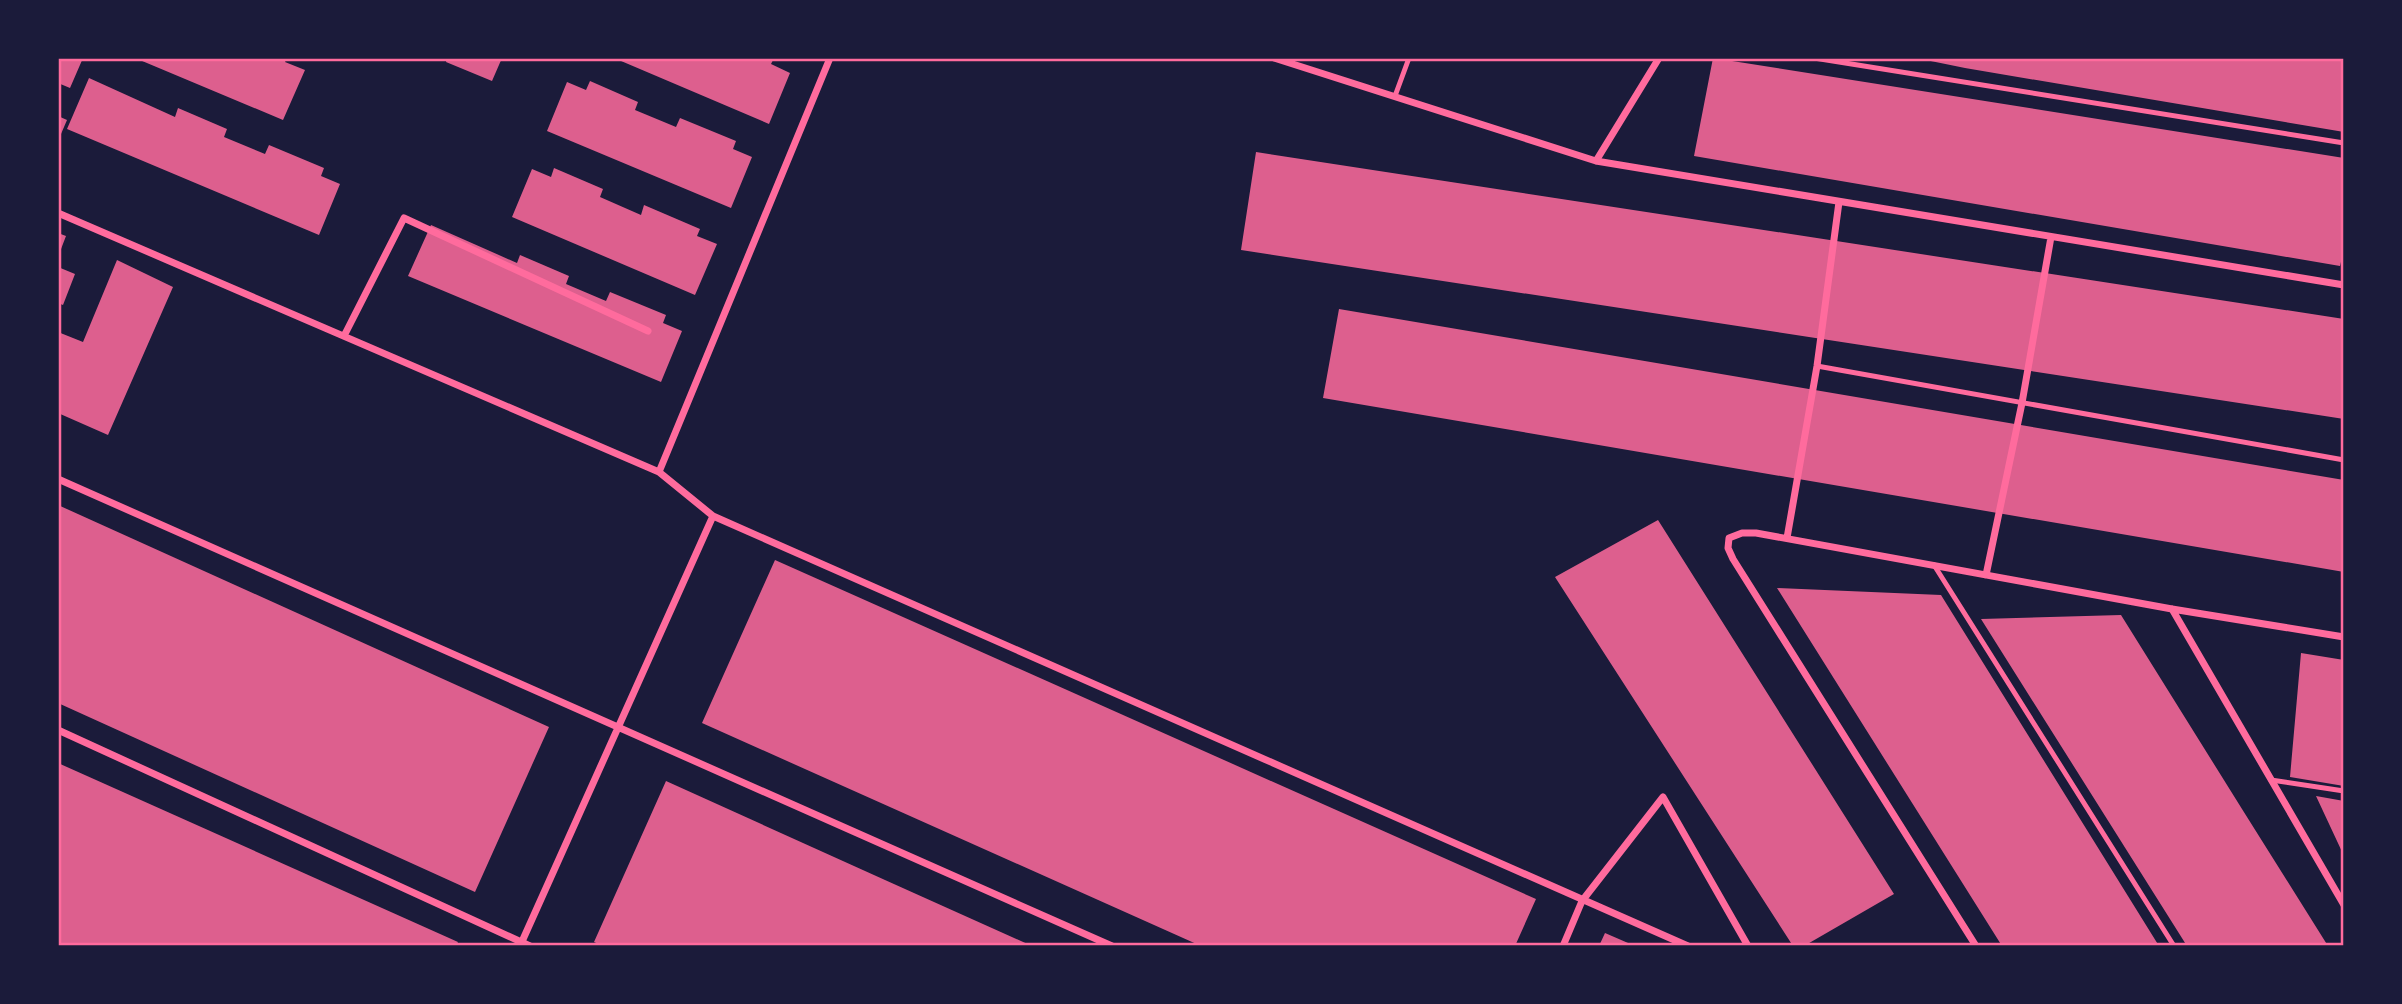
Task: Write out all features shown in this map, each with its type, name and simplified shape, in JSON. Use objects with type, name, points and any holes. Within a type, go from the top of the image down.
[{"type":"street","points":[[659,472],[830,58]]},
{"type":"street","points":[[1275,58],[1596,161],[2344,285]]},
{"type":"street","points":[[1596,161],[1659,58]]},
{"type":"street","points":[[1787,538],[1816,366],[1839,202]]},
{"type":"street","points":[[58,213],[659,472],[713,516],[1688,946]]},
{"type":"street","points":[[344,336],[404,218],[648,331]]},
{"type":"street","points":[[1986,575],[2022,402],[2051,237]]},
{"type":"street","points":[[58,480],[1112,946]]},
{"type":"street","points":[[521,944],[713,516]]},
{"type":"street","points":[[1976,946],[1733,559],[1728,548],[1729,538],[1742,533],[1756,533],[2172,609],[2344,637]]},
{"type":"street","points":[[2172,609],[2344,905]]},
{"type":"street","points":[[58,730],[530,946]]},
{"type":"street","points":[[1563,946],[1582,901],[1663,797],[1748,946]]},
{"type":"lane","points":[[1395,96],[1409,58]]},
{"type":"lane","points":[[1814,58],[2344,143]]},
{"type":"lane","points":[[1816,366],[2344,460]]},
{"type":"lane","points":[[1934,565],[2174,946]]},
{"type":"lane","points":[[2271,780],[2344,791]]},
{"type":"building","points":[[58,58],[83,58],[70,88],[58,83]]},
{"type":"building","points":[[135,58],[287,58],[285,62],[305,70],[283,120]]},
{"type":"building","points":[[447,58],[502,58],[492,81],[446,62]]},
{"type":"building","points":[[614,58],[774,58],[771,64],[790,73],[769,124]]},
{"type":"building","points":[[1713,58],[2344,158],[2344,249],[2340,266],[1694,156]]},
{"type":"building","points":[[1916,58],[2344,58],[2344,132],[1965,68]]},
{"type":"building","points":[[89,78],[175,117],[178,108],[227,129],[224,137],[265,154],[269,145],[324,168],[321,176],[340,184],[319,235],[67,129]]},
{"type":"building","points":[[590,81],[638,102],[635,110],[676,127],[680,118],[736,141],[733,149],[752,157],[731,208],[547,131],[567,82],[586,90]]},
{"type":"building","points":[[58,116],[67,120],[58,141]]},
{"type":"building","points":[[1256,152],[2344,319],[2344,419],[1241,250]]},
{"type":"building","points":[[554,168],[603,189],[600,197],[641,215],[644,205],[700,229],[697,236],[717,244],[695,295],[512,217],[532,169],[551,177]]},
{"type":"building","points":[[431,225],[517,263],[520,255],[569,276],[566,284],[606,301],[610,292],[666,315],[663,323],[682,331],[661,382],[408,276]]},
{"type":"building","points":[[58,233],[66,236],[58,257]]},
{"type":"building","points":[[117,260],[173,287],[108,435],[58,413],[58,332],[83,342]]},
{"type":"building","points":[[58,267],[75,274],[63,305],[58,303]]},
{"type":"building","points":[[1339,309],[2344,480],[2344,572],[1323,398]]},
{"type":"building","points":[[58,505],[549,727],[475,892],[58,703]]},
{"type":"building","points":[[1658,520],[1894,894],[1804,946],[1793,946],[1555,577]]},
{"type":"building","points":[[775,560],[1536,899],[1515,946],[1201,946],[702,723]]},
{"type":"building","points":[[1777,588],[1941,595],[2159,946],[2002,946]]},
{"type":"building","points":[[2121,615],[2328,946],[2187,946],[1981,619]]},
{"type":"building","points":[[2301,653],[2344,660],[2344,786],[2290,777]]},
{"type":"building","points":[[58,763],[458,942],[456,946],[58,946]]},
{"type":"building","points":[[666,781],[1032,946],[603,946],[594,942]]},
{"type":"building","points":[[2316,796],[2344,801],[2344,856]]},
{"type":"building","points":[[1605,933],[1635,946],[1599,946]]}]
